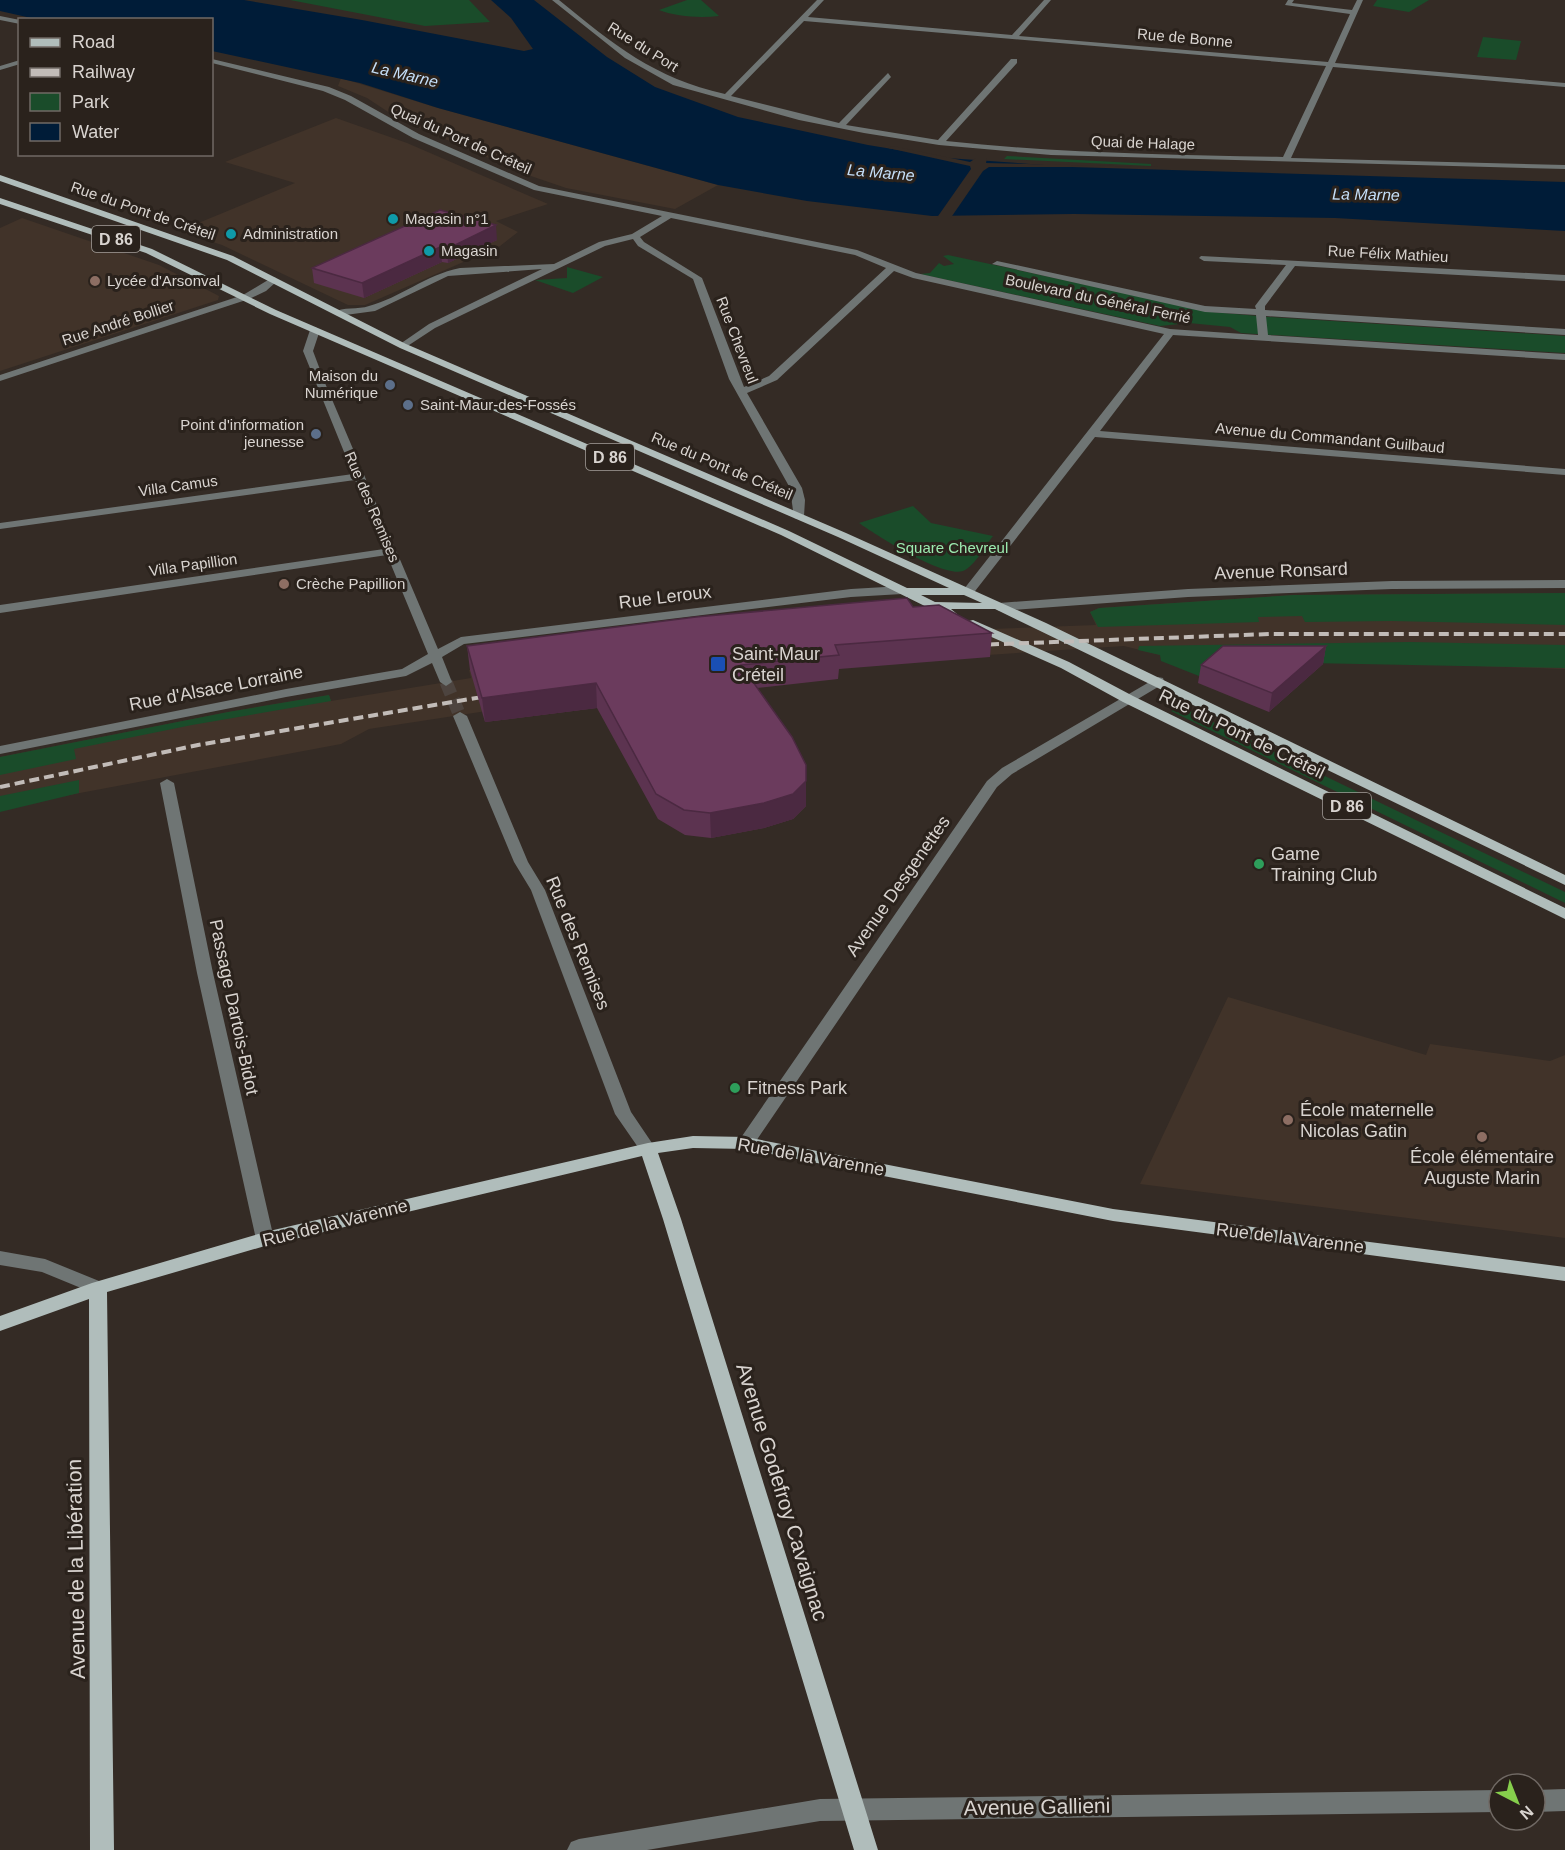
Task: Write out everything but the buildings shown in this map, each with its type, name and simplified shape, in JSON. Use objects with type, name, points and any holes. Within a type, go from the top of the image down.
[{"type":"main road","name":"Rue du Pont de Créteil","points":[[0,178],[230,258],[403,346],[798,516],[968,592],[1158,681],[1565,881]]},
{"type":"main road","name":"Rue du Pont de Créteil","points":[[0,201],[149,251],[315,330],[775,529],[931,604],[1065,664],[1128,699],[1565,914]]},
{"type":"main road","points":[[868,574],[890,568],[894,559]]},
{"type":"main road","points":[[902,590],[968,592]]},
{"type":"main road","points":[[931,604],[999,607]]},
{"type":"main road","name":"Rue de la Varenne","points":[[0,1324],[98,1288],[265,1239],[648,1149],[693,1142],[746,1143],[1113,1215],[1565,1274]]},
{"type":"main road","name":"Avenue Godefroy Cavaignac","points":[[648,1149],[866,1850]]},
{"type":"main road","name":"Avenue de la Libération","points":[[98,1288],[102,1850]]},
{"type":"street","name":"Rue du Port","points":[[555,0],[616,48],[646,68],[675,83],[706,94],[727,96]]},
{"type":"street","points":[[727,96],[821,0]]},
{"type":"street","points":[[1014,37],[1048,0]]},
{"type":"street","points":[[1291,0],[1288,5],[1353,12]]},
{"type":"street","points":[[1286,160],[1360,0]]},
{"type":"street","points":[[0,18],[18,22]]},
{"type":"street","name":"Rue de Bonne","points":[[802,19],[1565,85]]},
{"type":"street","points":[[939,143],[1014,61]]},
{"type":"street","name":"Quai du Port de Créteil","points":[[213,62],[326,89],[348,98],[416,136],[537,188],[671,214]]},
{"type":"street","points":[[0,68],[18,63]]},
{"type":"street","points":[[840,127],[888,75]]},
{"type":"street","name":"Quai de Halage","points":[[727,96],[796,117],[840,127],[939,143],[1090,155],[1565,167]]},
{"type":"street","points":[[403,346],[432,326],[602,244],[635,236],[671,214]]},
{"type":"street","name":"Boulevard du Général Ferrié","points":[[671,214],[857,253],[913,275],[1170,332],[1565,357]]},
{"type":"street","name":"Rue Chevreul","points":[[635,236],[641,244],[697,278],[741,392],[796,488],[799,500],[798,516]]},
{"type":"street","name":"Rue Félix Mathieu","points":[[1204,258],[1565,278]]},
{"type":"street","points":[[1263,337],[1260,306],[1292,263]]},
{"type":"street","name":"Boulevard du Général Ferrié","points":[[997,264],[1205,309],[1565,332]]},
{"type":"street","points":[[338,313],[372,309],[453,272],[558,266]]},
{"type":"street","points":[[741,392],[773,378],[892,267]]},
{"type":"street","points":[[246,297],[273,280]]},
{"type":"street","name":"Rue André Bollier","points":[[0,378],[246,297]]},
{"type":"street","name":"Rue des Remises","points":[[315,330],[308,351],[446,682]]},
{"type":"street","points":[[968,592],[1170,332]]},
{"type":"street","name":"Avenue du Commandant Guilbaud","points":[[1092,434],[1565,472]]},
{"type":"street","name":"Villa Camus","points":[[0,526],[359,476]]},
{"type":"street","name":"Villa Papillion","points":[[0,609],[391,551]]},
{"type":"street","name":"Avenue Ronsard","points":[[999,607],[1188,593],[1380,585],[1565,584]]},
{"type":"street","name":"Rue Leroux","points":[[436,655],[462,641],[491,636],[851,593],[902,590]]},
{"type":"street","name":"Rue d'Alsace Lorraine","points":[[0,750],[274,695],[406,672],[436,655]]},
{"type":"street","name":"Rue du Pont de Créteil","points":[[1128,699],[1158,681]]},
{"type":"street","name":"Avenue Desgenettes","points":[[746,1143],[992,784],[1007,771],[1128,699]]},
{"type":"street","name":"Rue des Remises","points":[[460,716],[521,862],[538,890],[623,1114],[648,1149]]},
{"type":"street","name":"Passage Dartois-Bidot","points":[[167,783],[205,973],[265,1239]]},
{"type":"street","points":[[0,1258],[45,1266],[98,1288]]},
{"type":"street","points":[[1547,1801],[1565,1800]]},
{"type":"street","name":"Avenue Gallieni","points":[[579,1850],[820,1810],[1487,1801]]},
{"type":"shaded area","points":[[341,78],[438,108],[718,185],[675,209],[566,188],[528,175],[399,119],[367,98],[338,86]]},
{"type":"shaded area","points":[[336,118],[407,143],[548,204],[496,221],[518,232],[500,246],[365,305],[348,305],[222,245],[179,231],[295,183],[225,162]]},
{"type":"shaded area","name":"Lycée d'Arsonval","points":[[22,218],[159,265],[219,296],[218,300],[0,371],[0,228]]},
{"type":"shaded area","points":[[1565,593],[1565,669],[1160,655],[1124,646],[942,658],[778,674],[480,712],[369,729],[341,744],[0,808],[0,757],[228,712],[329,695],[331,701],[471,678],[469,670],[697,640],[1096,625],[1090,612],[1099,608],[1293,595]]},
{"type":"shaded area","points":[[1228,997],[1426,1055],[1430,1044],[1550,1061],[1565,1055],[1565,1238],[1140,1184]]},
{"type":"green space","points":[[290,0],[469,0],[490,22],[425,26]]},
{"type":"green space","points":[[687,0],[701,0],[719,16],[689,16],[659,10]]},
{"type":"green space","points":[[1377,0],[1429,0],[1409,12],[1373,6]]},
{"type":"green space","points":[[1483,37],[1521,41],[1516,60],[1477,57]]},
{"type":"green space","points":[[1007,156],[1151,164],[1151,166],[1004,159]]},
{"type":"green space","points":[[948,255],[1212,312],[1565,336],[1565,353],[1241,333],[1230,327],[1189,323],[1160,326],[920,274],[930,273],[939,263],[944,266],[954,264],[943,256]]},
{"type":"green space","points":[[567,267],[603,277],[573,293],[535,280],[567,278]]},
{"type":"green space","name":"Square Chevreul","points":[[913,506],[931,523],[993,536],[972,565],[963,571],[953,571],[910,554],[859,523]]},
{"type":"green space","points":[[1565,593],[1565,625],[1391,621],[1305,622],[1302,616],[1258,617],[1259,622],[1098,627],[1090,612],[1099,608],[1293,595]]},
{"type":"green space","points":[[1410,642],[1565,645],[1565,668],[1261,662],[1204,678],[1161,661],[1160,655],[1138,650],[1139,646]]},
{"type":"green space","points":[[329,695],[331,701],[192,725],[74,749],[76,759],[0,775],[0,757],[228,712]]},
{"type":"green space","points":[[1180,706],[1565,892],[1565,903],[1171,711]]},
{"type":"green space","points":[[79,780],[79,793],[0,812],[0,796]]},
{"type":"water","name":"La Marne","points":[[0,0],[244,0],[524,51],[533,49],[511,18],[491,0],[534,0],[607,57],[655,87],[738,117],[868,145],[947,158],[1072,167],[1565,182],[1565,231],[1335,218],[1074,214],[932,216],[807,201],[718,185],[438,108],[360,83],[213,51],[213,18],[31,18],[0,11]]},
{"type":"pier","points":[[893,146],[970,162],[976,158],[987,158],[986,163],[1159,167],[989,167],[983,171],[950,219],[936,219],[971,169],[970,166],[888,148]]},
{"type":"tunnel","points":[[446,682],[460,716]]},
{"type":"railway","points":[[974,645],[1270,634],[1565,634]]},
{"type":"railway","points":[[0,787],[198,745],[494,695]]},
{"type":"place","name":"Magasin n°1","points":[[393,219]]},
{"type":"place","name":"Administration","points":[[231,234]]},
{"type":"place","name":"Magasin","points":[[429,251]]},
{"type":"place","name":"Lycée d'Arsonval","points":[[95,281]]},
{"type":"place","name":"Maison du Numérique","points":[[390,385]]},
{"type":"place","name":"Saint-Maur-des-Fossés","points":[[408,405]]},
{"type":"place","name":"Point d'information jeunesse","points":[[316,434]]},
{"type":"place","name":"Crèche Papillion","points":[[284,584]]},
{"type":"place","name":"Saint-Maur Créteil","points":[[718,664]]},
{"type":"place","name":"Game Training Club","points":[[1259,864]]},
{"type":"place","name":"Fitness Park","points":[[735,1088]]},
{"type":"place","name":"École maternelle Nicolas Gatin","points":[[1288,1120]]},
{"type":"place","name":"École élémentaire Auguste Marin","points":[[1482,1137]]}]
